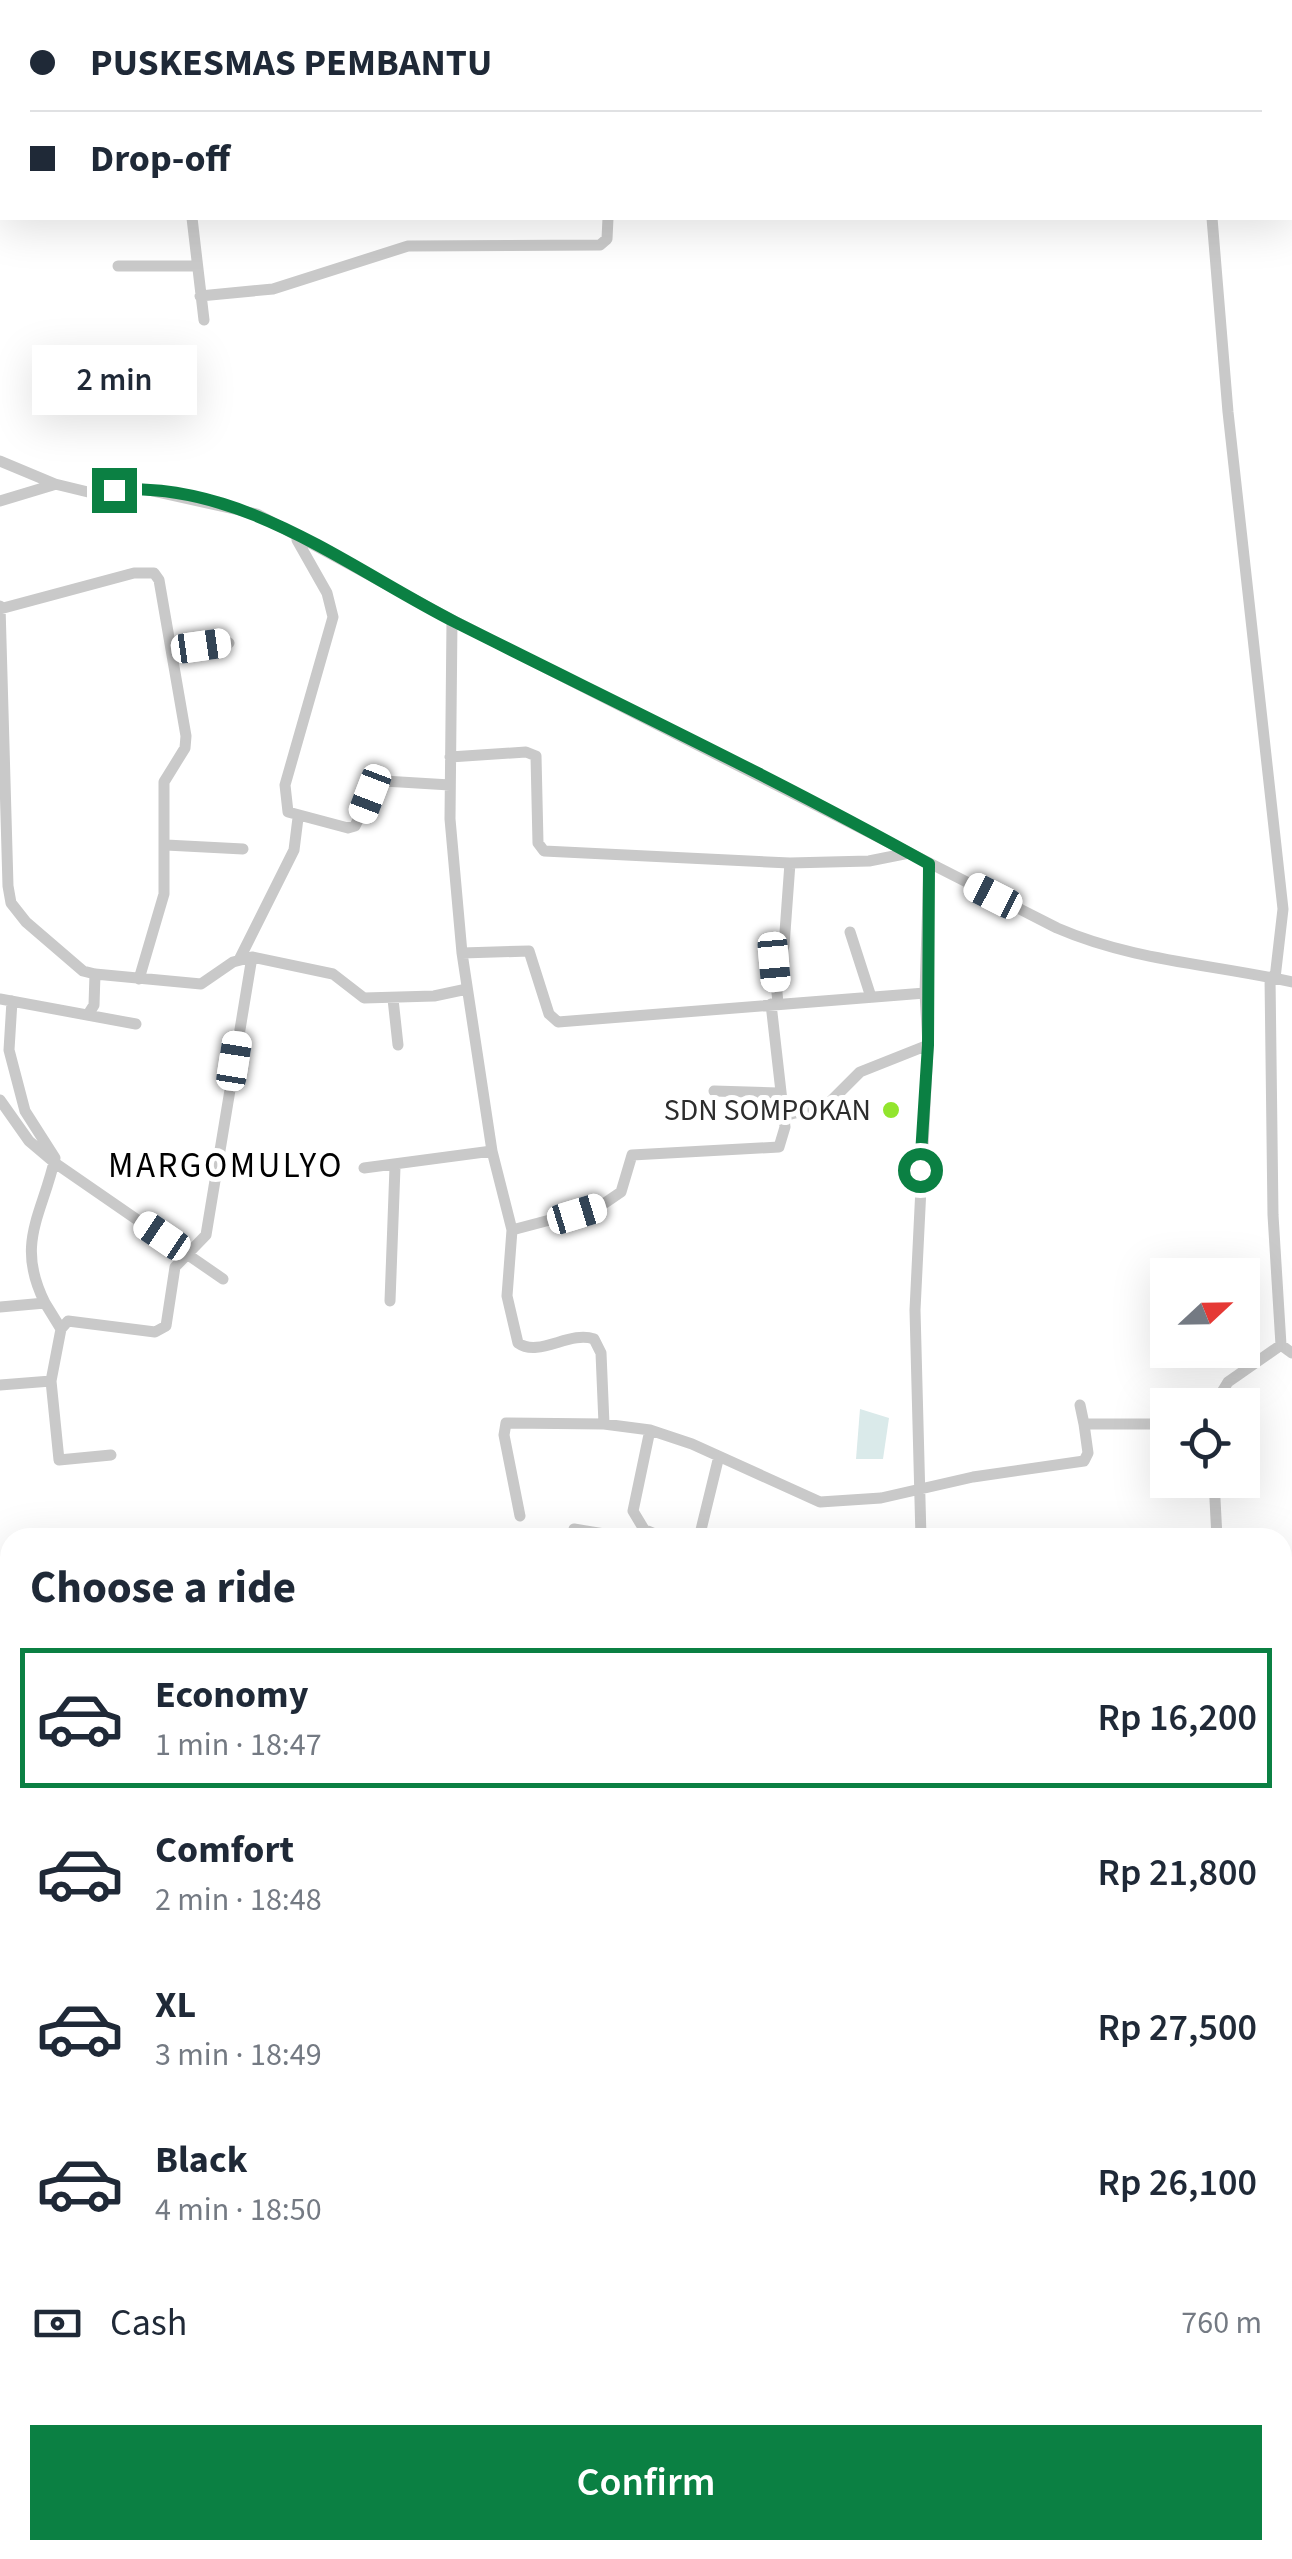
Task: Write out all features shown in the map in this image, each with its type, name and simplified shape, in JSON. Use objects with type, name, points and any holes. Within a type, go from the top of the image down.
[{"type":"street","points":[[192,220],[204,320]]},
{"type":"street","points":[[200,296],[273,289],[390,248],[600,244],[607,239],[608,220]]},
{"type":"street","points":[[1212,220],[1228,412],[1284,909],[1273,977],[1273,1215],[1285,1265],[1286,1349],[1228,1382],[1224,1388]]},
{"type":"street","points":[[118,266],[195,266]]},
{"type":"street","points":[[0,461],[54,484],[88,492],[139,488],[200,498],[257,514],[452,620],[1094,944],[1162,961],[1292,982]]},
{"type":"street","points":[[0,501],[54,484]]},
{"type":"street","points":[[295,536],[328,593],[333,617],[284,794],[288,812],[298,818],[348,828],[355,826],[377,784],[403,780],[450,785]]},
{"type":"street","points":[[139,978],[164,894],[164,782],[185,748],[186,736],[174,650],[160,580],[154,573],[134,573],[0,608],[6,902],[83,971],[95,974],[201,984],[246,957],[333,974],[364,998],[394,999],[467,989]]},
{"type":"street","points":[[452,620],[453,888],[492,1152],[512,1230],[508,1296],[518,1343],[530,1348],[582,1336],[594,1339],[601,1354],[604,1424]]},
{"type":"street","points":[[174,650],[228,642]]},
{"type":"street","points":[[450,758],[526,752],[536,756],[538,843],[544,852],[790,863],[869,861],[909,853]]},
{"type":"street","points":[[111,1455],[60,1460],[51,1381],[62,1329],[75,1320],[161,1331],[166,1326],[176,1267],[206,1235],[246,957],[294,850],[298,818]]},
{"type":"street","points":[[166,845],[243,849]]},
{"type":"street","points":[[512,1230],[599,1207],[622,1192],[632,1155],[775,1150],[783,1140],[774,962],[783,952],[790,863]]},
{"type":"street","points":[[921,1528],[915,1310],[928,1045],[925,993],[929,864]]},
{"type":"street","points":[[850,932],[871,997]]},
{"type":"street","points":[[462,952],[529,951],[549,1014],[558,1022],[925,993]]},
{"type":"street","points":[[89,1013],[94,1006],[95,974]]},
{"type":"street","points":[[394,999],[398,1045]]},
{"type":"street","points":[[62,1329],[34,1282],[29,1248],[55,1155],[26,1112],[9,1050],[6,1000],[136,1024]]},
{"type":"street","points":[[784,1116],[823,1106],[860,1072],[928,1045]]},
{"type":"street","points":[[714,1091],[778,1093]]},
{"type":"street","points":[[0,1100],[28,1141],[223,1279]]},
{"type":"street","points":[[364,1168],[492,1152]]},
{"type":"street","points":[[390,1301],[395,1166]]},
{"type":"street","points":[[0,1308],[45,1303]]},
{"type":"street","points":[[0,1385],[51,1381]]},
{"type":"street","points":[[520,1516],[506,1423],[604,1424],[650,1430],[820,1502],[920,1490],[972,1477],[1084,1461],[1088,1453],[1080,1405]]},
{"type":"street","points":[[1084,1424],[1150,1424]]},
{"type":"street","points":[[640,1528],[633,1511],[650,1430]]},
{"type":"street","points":[[701,1528],[719,1456]]},
{"type":"street","points":[[1215,1498],[1216,1528]]},
{"type":"shaded area","points":[[860,1409],[889,1418],[883,1459],[856,1459]]},
{"type":"place","name":"SDN SOMPOKAN","points":[[891,1110]]},
{"type":"district","name":"MARGOMULYO","points":[[226,1165]]},
{"type":"route","points":[[114,490],[139,488],[185,495],[257,514],[452,620],[929,864],[925,993],[928,1045],[920,1170]]}]
